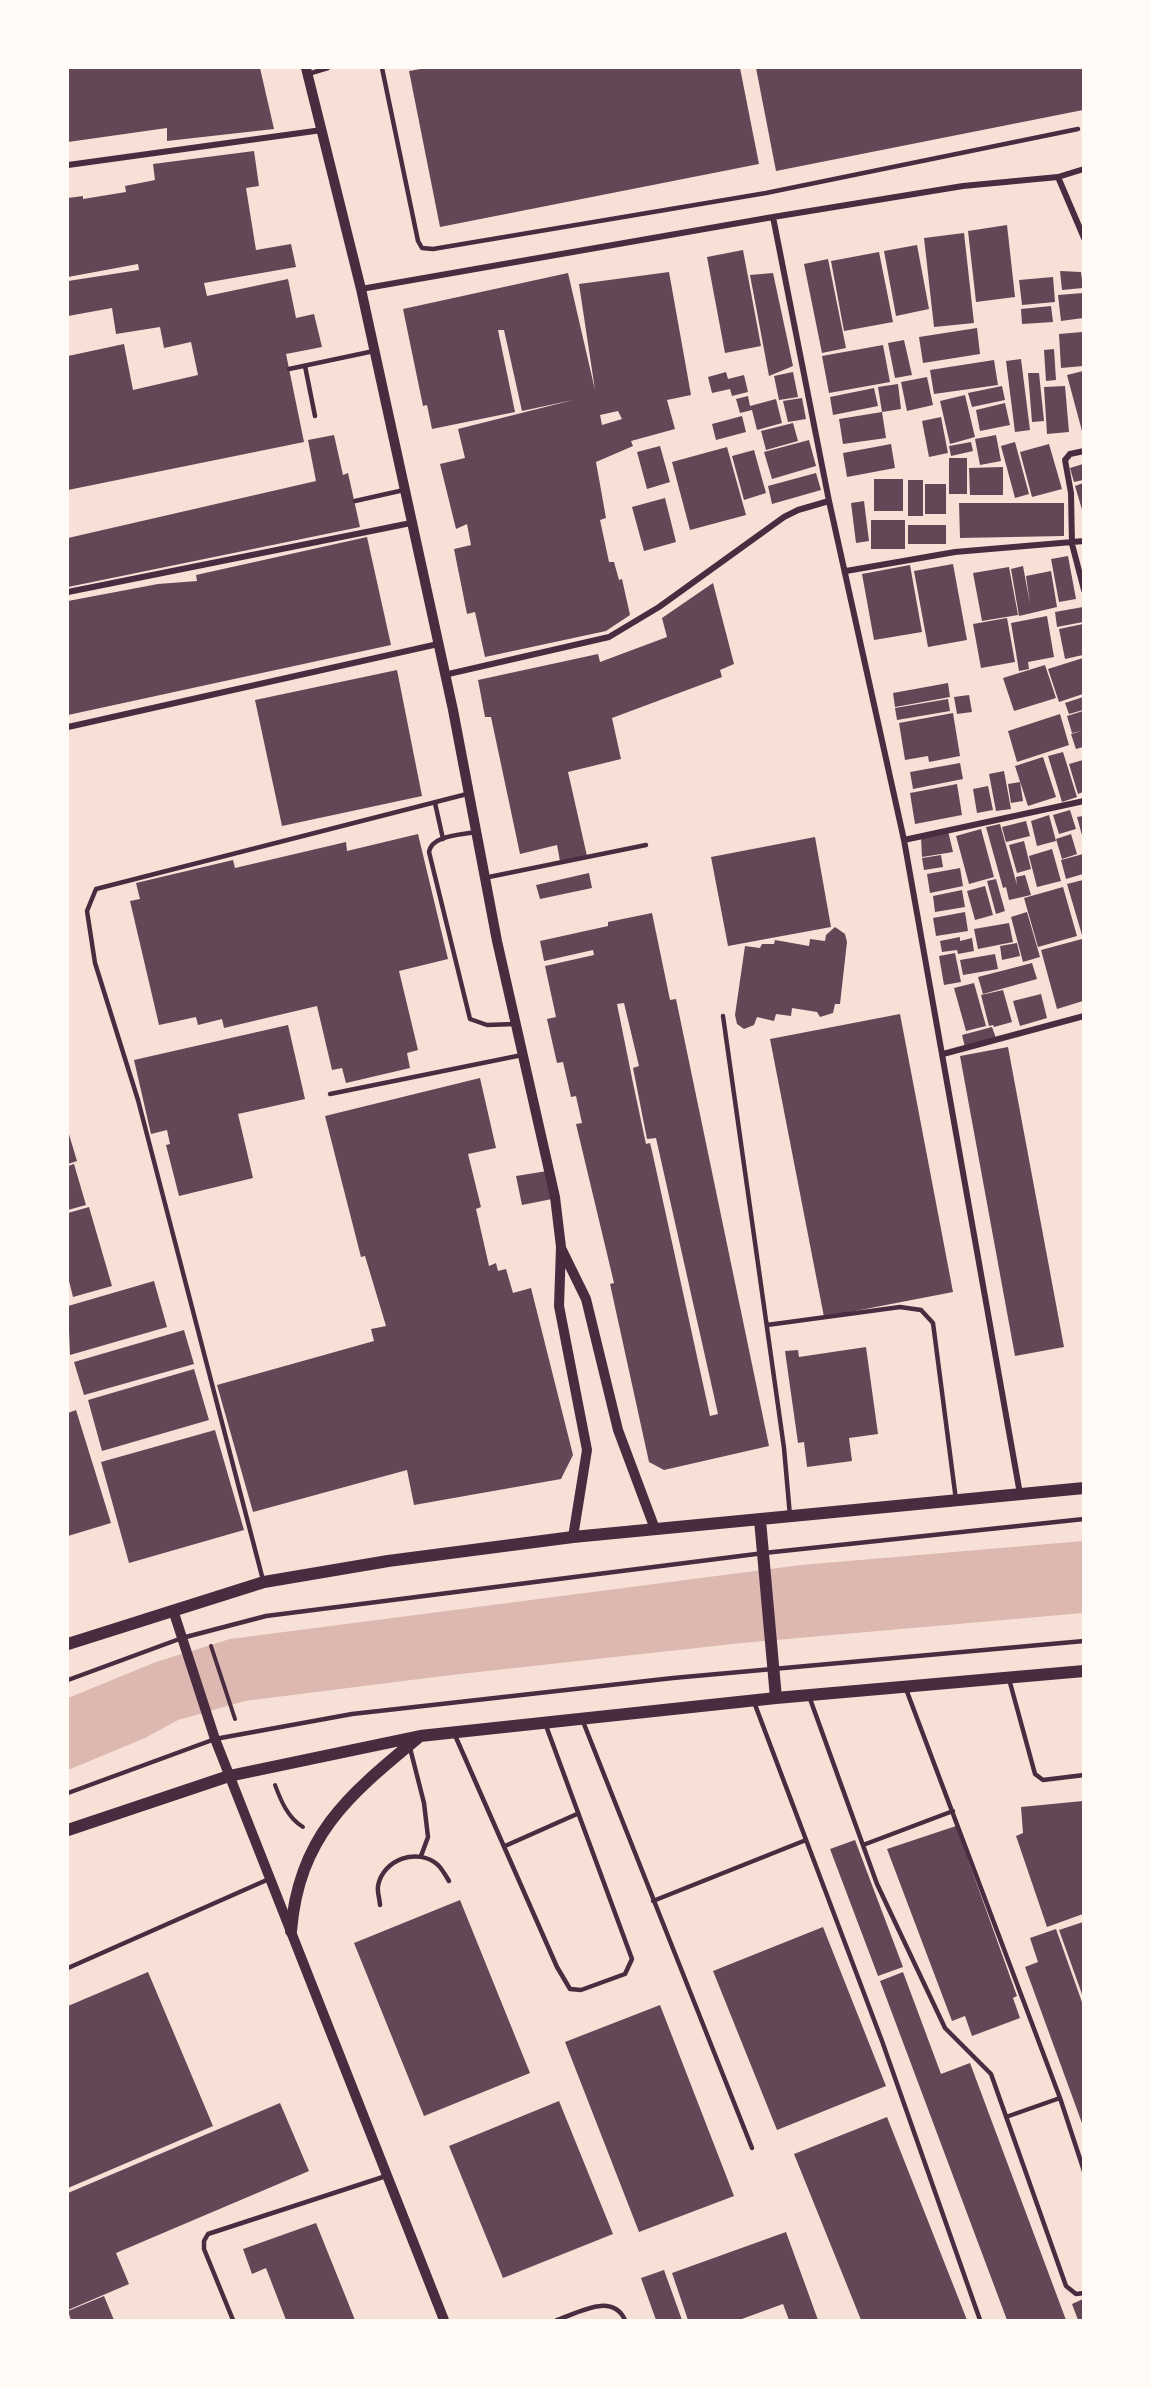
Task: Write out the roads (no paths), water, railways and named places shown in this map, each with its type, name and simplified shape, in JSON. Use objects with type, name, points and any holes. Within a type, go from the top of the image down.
[{"type":"main road","points":[[68,1644],[264,1582],[388,1562],[573,1537],[790,1518],[1083,1488]]},
{"type":"main road","points":[[760,1520],[776,1698]]},
{"type":"main road","points":[[68,1830],[229,1776],[420,1736],[776,1698],[1083,1671]]},
{"type":"main road","points":[[291,1931],[298,1884],[319,1837],[356,1791],[420,1736]]},
{"type":"street","points":[[307,70],[374,351],[438,644],[515,1024],[555,1197],[561,1246],[559,1306],[587,1450],[573,1537]]},
{"type":"street","points":[[68,165],[323,130]]},
{"type":"street","points":[[360,289],[963,186],[1058,177],[1083,169]]},
{"type":"street","points":[[1058,177],[1083,238]]},
{"type":"street","points":[[773,217],[829,501],[846,571],[875,719],[904,840],[1021,1495]]},
{"type":"street","points":[[1083,450],[1070,454],[1065,460],[1071,493],[1072,544],[1083,590]]},
{"type":"street","points":[[444,675],[609,637],[659,606],[784,517],[798,510],[829,501]]},
{"type":"street","points":[[68,592],[411,523]]},
{"type":"street","points":[[846,571],[955,552],[1072,544],[1083,541]]},
{"type":"street","points":[[68,727],[438,644]]},
{"type":"street","points":[[904,840],[1083,801]]},
{"type":"street","points":[[943,1054],[1083,1016]]},
{"type":"street","points":[[561,1246],[586,1299],[618,1430],[655,1529]]},
{"type":"street","points":[[173,1610],[229,1776],[272,1878],[444,2320]]},
{"type":"lane","points":[[307,70],[328,68]]},
{"type":"lane","points":[[382,68],[417,241],[422,248],[433,249],[766,193],[1078,129]]},
{"type":"lane","points":[[289,369],[374,351]]},
{"type":"lane","points":[[305,366],[315,416]]},
{"type":"lane","points":[[355,501],[404,490]]},
{"type":"lane","points":[[264,1582],[138,1100],[95,963],[87,911],[96,889],[469,794]]},
{"type":"lane","points":[[435,803],[443,839]]},
{"type":"lane","points":[[476,832],[443,839],[432,844],[429,852],[470,1019],[487,1025],[515,1024]]},
{"type":"lane","points":[[484,878],[646,845]]},
{"type":"lane","points":[[723,1016],[784,1448],[790,1518]]},
{"type":"lane","points":[[330,1094],[522,1055]]},
{"type":"lane","points":[[767,1325],[900,1307],[921,1310],[933,1323],[956,1501]]},
{"type":"lane","points":[[68,1680],[266,1616],[764,1559],[1083,1519]]},
{"type":"lane","points":[[68,1793],[213,1734],[352,1714],[774,1668],[1083,1641]]},
{"type":"lane","points":[[1008,1677],[1035,1774],[1043,1780],[1083,1775]]},
{"type":"lane","points":[[905,1687],[1060,2098],[1083,2171]]},
{"type":"lane","points":[[809,1696],[877,1884],[945,2028],[956,2042],[991,2074],[1066,2286],[1076,2294],[1083,2293]]},
{"type":"lane","points":[[754,1702],[882,2041],[980,2320]]},
{"type":"lane","points":[[582,1719],[752,2148]]},
{"type":"lane","points":[[454,1732],[557,1967],[570,1989],[581,1990],[625,1974],[632,1959],[545,1723]]},
{"type":"lane","points":[[409,1745],[424,1803],[428,1837],[421,1856]]},
{"type":"lane","points":[[863,1845],[953,1811]]},
{"type":"lane","points":[[505,1846],[577,1814]]},
{"type":"lane","points":[[653,1902],[806,1840]]},
{"type":"lane","points":[[381,1905],[378,1887],[386,1869],[402,1858],[421,1856],[438,1865],[449,1881]]},
{"type":"lane","points":[[68,1968],[272,1878]]},
{"type":"lane","points":[[1006,2117],[1060,2098]]},
{"type":"lane","points":[[233,2320],[204,2249],[204,2241],[208,2234],[387,2175]]},
{"type":"lane","points":[[557,2320],[602,2305],[612,2307],[622,2313],[625,2320]]}]
